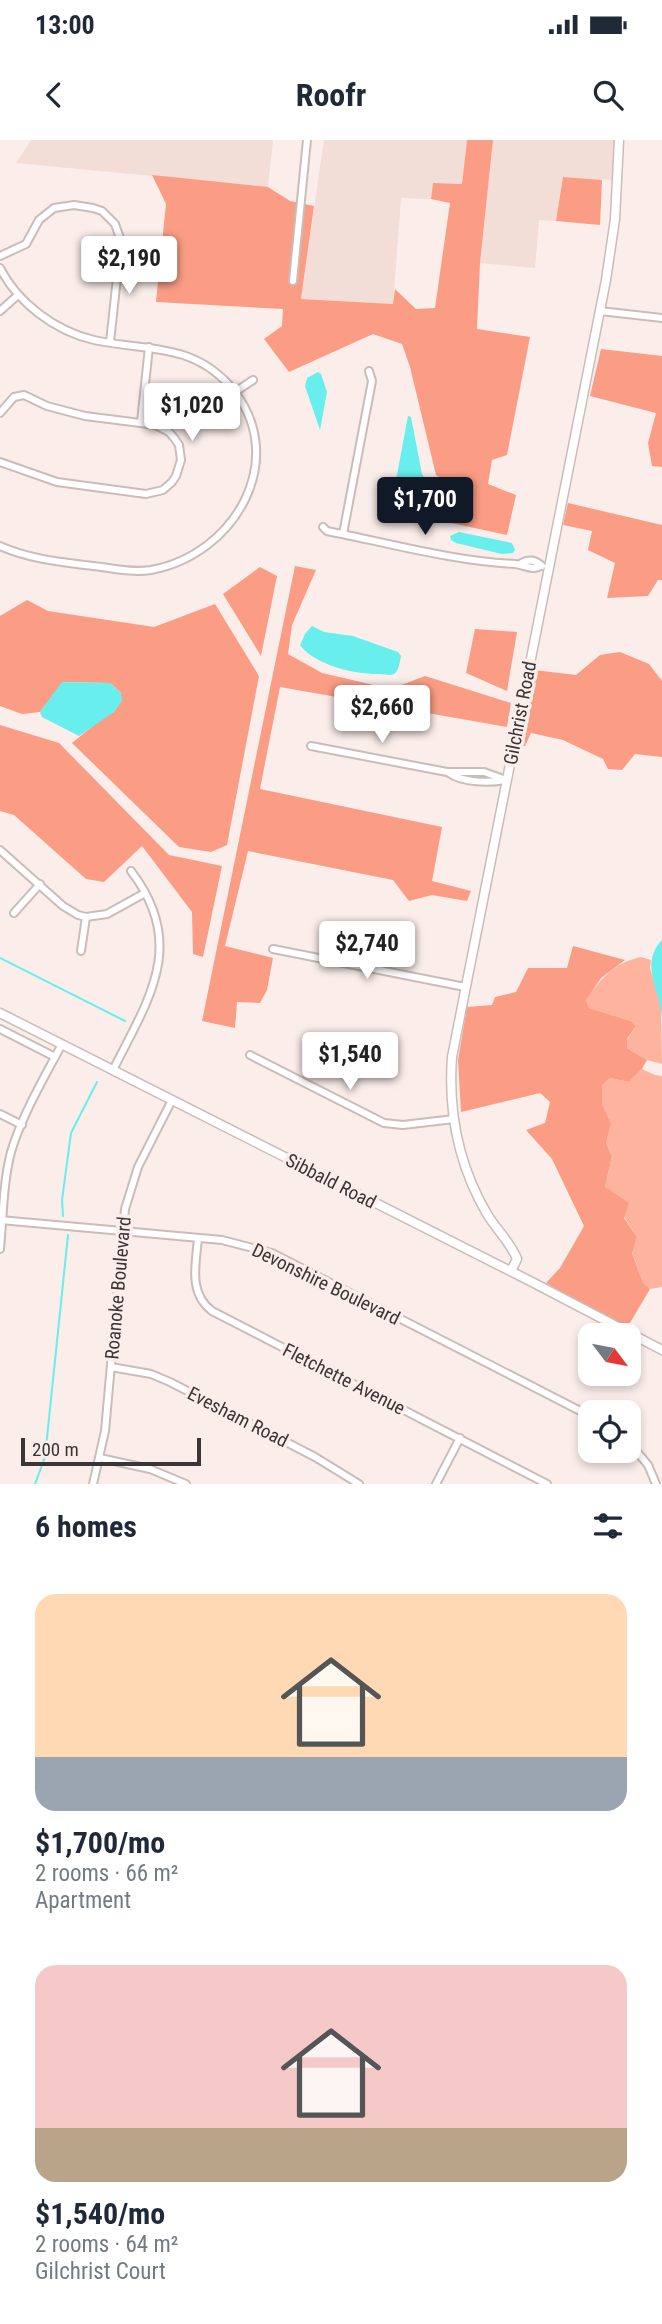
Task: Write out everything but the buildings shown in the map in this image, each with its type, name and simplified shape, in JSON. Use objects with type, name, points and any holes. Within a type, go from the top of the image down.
[{"type":"street","points":[[293,281],[307,140]]},
{"type":"street","name":"Gilchrist Road","points":[[511,1272],[516,1255],[474,1189],[459,1144],[454,1119],[452,1063],[545,567],[600,312],[615,219],[619,140]]},
{"type":"street","points":[[0,256],[26,244],[46,214],[64,206],[102,211],[115,224],[121,248],[110,342]]},
{"type":"street","points":[[0,268],[18,295],[33,309],[62,328],[81,336],[110,342],[167,349],[193,358],[213,370],[234,392],[245,411],[252,432],[255,456],[252,481],[244,503],[229,526],[206,547],[160,568],[127,570],[37,558],[0,546]]},
{"type":"street","points":[[0,311],[18,295]]},
{"type":"street","points":[[600,312],[662,318]]},
{"type":"street","points":[[141,422],[149,347]]},
{"type":"street","points":[[343,534],[372,381],[369,371]]},
{"type":"street","points":[[234,392],[253,380]]},
{"type":"street","points":[[0,413],[9,401],[19,395],[85,416],[163,427],[178,445],[181,460],[180,469],[172,482],[163,490],[146,495],[78,487],[41,478],[0,462]]},
{"type":"street","points":[[323,527],[327,531],[415,550],[503,564],[520,564],[531,560],[545,567]]},
{"type":"street","points":[[311,746],[447,772],[456,778],[496,782],[506,780]]},
{"type":"street","points":[[0,850],[70,911],[86,917],[107,914],[145,893]]},
{"type":"street","points":[[113,1070],[147,1002],[158,972],[158,924],[145,893],[131,871]]},
{"type":"street","points":[[14,913],[40,884]]},
{"type":"street","points":[[81,951],[86,917]]},
{"type":"street","points":[[274,949],[465,987]]},
{"type":"street","name":"Sibbald Road","points":[[0,1013],[662,1350]]},
{"type":"street","points":[[0,1029],[55,1057]]},
{"type":"street","points":[[0,1249],[8,1167],[22,1125],[62,1044]]},
{"type":"street","points":[[250,1055],[384,1123],[403,1125],[454,1119]]},
{"type":"street","name":"Roanoke Boulevard","points":[[93,1484],[105,1431],[122,1231],[131,1187],[138,1167],[172,1100]]},
{"type":"street","points":[[0,1114],[22,1125]]},
{"type":"street","name":"Devonshire Boulevard","points":[[1,1220],[222,1240],[272,1254],[578,1410]]},
{"type":"street","name":"Fletchette Avenue","points":[[198,1238],[196,1291],[204,1306],[547,1484]]},
{"type":"street","name":"Evesham Road","points":[[111,1367],[151,1374],[170,1382],[315,1457],[359,1484]]},
{"type":"street","points":[[436,1484],[460,1438]]},
{"type":"street","points":[[641,1457],[657,1483]]},
{"type":"street","points":[[100,1458],[150,1469],[187,1484]]},
{"type":"shaded area","points":[[31,140],[273,140],[268,187],[16,163]]},
{"type":"shaded area","points":[[324,140],[467,140],[462,184],[433,183],[431,199],[401,198],[393,304],[301,299]]},
{"type":"shaded area","points":[[467,140],[493,140],[480,263],[477,329],[530,337],[507,455],[492,460],[488,484],[516,495],[507,535],[451,523],[457,490],[436,475],[402,344],[373,334],[289,372],[264,339],[282,326],[283,309],[156,302],[166,204],[152,175],[268,187],[290,201],[314,206],[301,299],[393,304],[395,289],[416,309],[435,308],[450,203],[431,199],[433,183],[462,184]]},
{"type":"shaded area","points":[[493,140],[616,140],[615,180],[563,178],[556,221],[539,220],[535,268],[480,263]]},
{"type":"shaded area","points":[[563,177],[602,180],[600,225],[556,221]]},
{"type":"shaded area","points":[[601,349],[662,356],[662,467],[652,466],[648,443],[656,413],[590,396]]},
{"type":"shaded area","points":[[568,503],[662,525],[662,580],[658,580],[648,596],[607,598],[615,563],[588,550],[592,531],[563,525]]},
{"type":"shaded area","points":[[295,566],[316,570],[292,625],[288,654],[322,673],[391,689],[425,676],[511,703],[507,727],[280,687],[260,789],[442,827],[432,881],[471,891],[467,901],[432,895],[409,901],[393,880],[248,851],[225,946],[273,958],[267,990],[260,1003],[237,1002],[235,1028],[202,1021]]},
{"type":"shaded area","points":[[260,567],[277,576],[261,656],[223,594]]},
{"type":"shaded area","points":[[27,600],[48,611],[154,627],[215,604],[259,676],[227,845],[211,852],[179,847],[72,743],[105,716],[114,712],[121,693],[110,683],[63,682],[40,712],[22,714],[0,706],[0,616]]},
{"type":"shaded area","points":[[475,629],[517,632],[507,691],[466,673]]},
{"type":"shaded area","points":[[620,652],[649,664],[662,681],[662,757],[635,754],[622,770],[608,769],[603,759],[563,740],[531,733],[525,746],[518,745],[534,670],[576,675],[600,655]]},
{"type":"shaded area","points":[[0,725],[59,743],[169,855],[222,866],[203,957],[193,954],[192,912],[142,846],[104,882],[86,879],[14,815],[0,811]]},
{"type":"shaded area","points":[[573,946],[625,960],[601,978],[586,1000],[589,1008],[631,1021],[636,1026],[627,1039],[627,1048],[647,1060],[629,1082],[610,1078],[602,1085],[602,1103],[611,1124],[606,1143],[612,1156],[605,1187],[629,1203],[624,1218],[637,1237],[632,1253],[643,1283],[650,1289],[630,1323],[618,1323],[546,1283],[560,1268],[584,1226],[552,1159],[526,1130],[545,1123],[550,1102],[540,1093],[461,1112],[458,1060],[467,1007],[492,1005],[495,997],[516,992],[528,968],[567,968]]},
{"type":"shaded area","points":[[641,957],[651,960],[650,968],[661,1006],[662,1064],[647,1060],[627,1048],[627,1040],[636,1026],[631,1021],[589,1008],[586,1000],[609,972],[623,963]]},
{"type":"shaded area","points":[[642,1069],[662,1076],[662,1287],[650,1289],[643,1284],[632,1252],[637,1237],[605,1187],[612,1156],[606,1143],[611,1124],[602,1103],[602,1084],[610,1078],[629,1082]]},
{"type":"water","points":[[318,372],[327,392],[320,430],[305,386],[307,378]]},
{"type":"water","points":[[408,416],[411,417],[422,474],[428,484],[443,495],[437,509],[397,503],[393,496]]},
{"type":"water","points":[[459,532],[512,543],[515,550],[513,553],[502,554],[456,543],[450,536]]},
{"type":"water","points":[[312,626],[324,632],[353,636],[398,652],[401,656],[397,671],[391,675],[360,673],[315,658],[300,645]]},
{"type":"water","points":[[62,682],[110,683],[121,693],[122,701],[114,712],[79,736],[42,717],[40,712]]},
{"type":"water","points":[[662,940],[662,1027],[651,963]]},
{"type":"waterway","points":[[0,958],[125,1021]]},
{"type":"waterway","points":[[63,1216],[62,1200],[71,1133],[97,1082]]},
{"type":"waterway","points":[[35,1484],[45,1457],[68,1235]]}]
